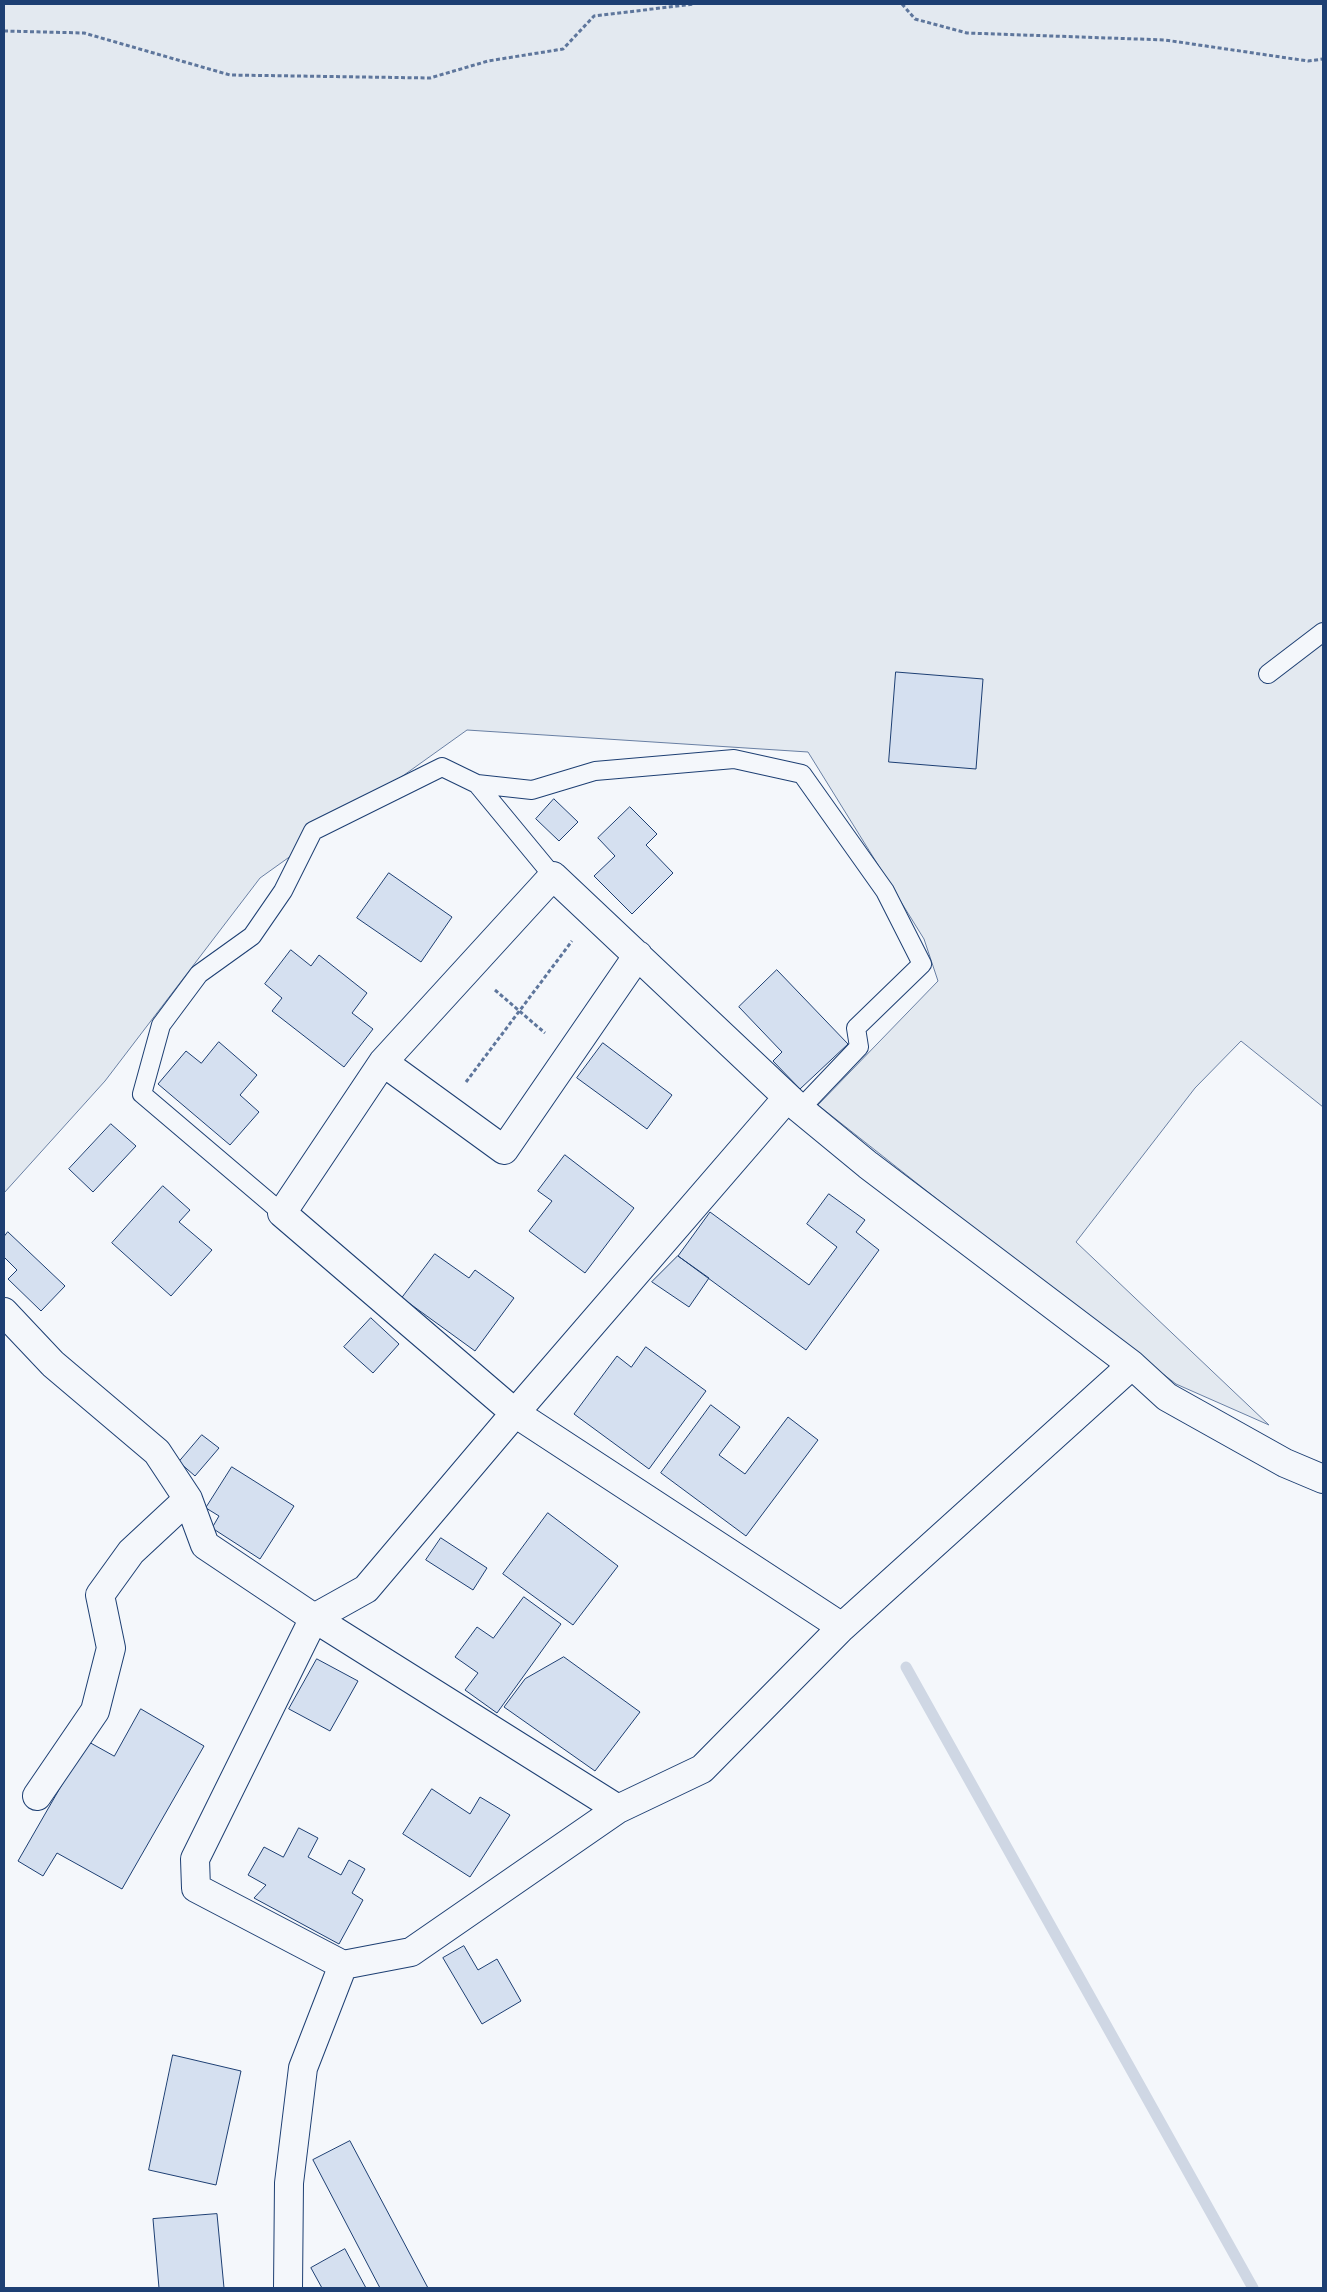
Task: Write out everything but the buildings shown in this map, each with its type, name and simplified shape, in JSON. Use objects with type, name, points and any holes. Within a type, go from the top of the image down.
[{"type":"street","points":[[842,1627],[514,1413],[282,1213],[383,1062],[553,876],[794,1104],[868,1165],[1132,1366],[1167,1397],[1285,1463],[1323,1478]]},
{"type":"street","points":[[383,1062],[504,1150],[638,956]]},
{"type":"street","points":[[794,1104],[514,1413],[366,1589],[314,1618],[195,1859],[196,1888],[343,1965],[411,1952],[618,1809],[702,1768],[842,1627],[1132,1366]]},
{"type":"street","points":[[4,1312],[53,1364],[157,1452],[188,1499],[205,1546],[314,1618],[618,1809]]},
{"type":"street","points":[[37,1796],[95,1711],[111,1648],[100,1594],[131,1552],[188,1499]]},
{"type":"street","points":[[288,2288],[289,2183],[303,2068],[343,1965]]},
{"type":"lane","points":[[1268,674],[1323,632]]},
{"type":"lane","points":[[282,1213],[142,1094],[161,1025],[199,974],[252,936],[283,891],[313,831],[442,767],[477,784],[532,790],[595,771],[734,759],[802,774],[885,891],[922,964],[856,1028],[859,1047],[794,1104]]},
{"type":"lane","points":[[477,784],[553,876]]},
{"type":"path","points":[[4,31],[84,34],[230,75],[430,78],[488,61],[563,49],[594,16],[694,4]]},
{"type":"path","points":[[902,4],[915,19],[967,32],[1165,40],[1308,61],[1323,59]]},
{"type":"path","points":[[446,1109],[593,912]]},
{"type":"path","points":[[469,968],[570,1055]]},
{"type":"shaded area","points":[[4,4],[1323,4],[1323,1107],[1241,1041],[1195,1088],[1076,1242],[1269,1425],[1176,1384],[818,1105],[938,981],[924,939],[808,752],[467,730],[260,878],[105,1081],[4,1193]]},
{"type":"waterway","points":[[906,1667],[1253,2288]]}]
